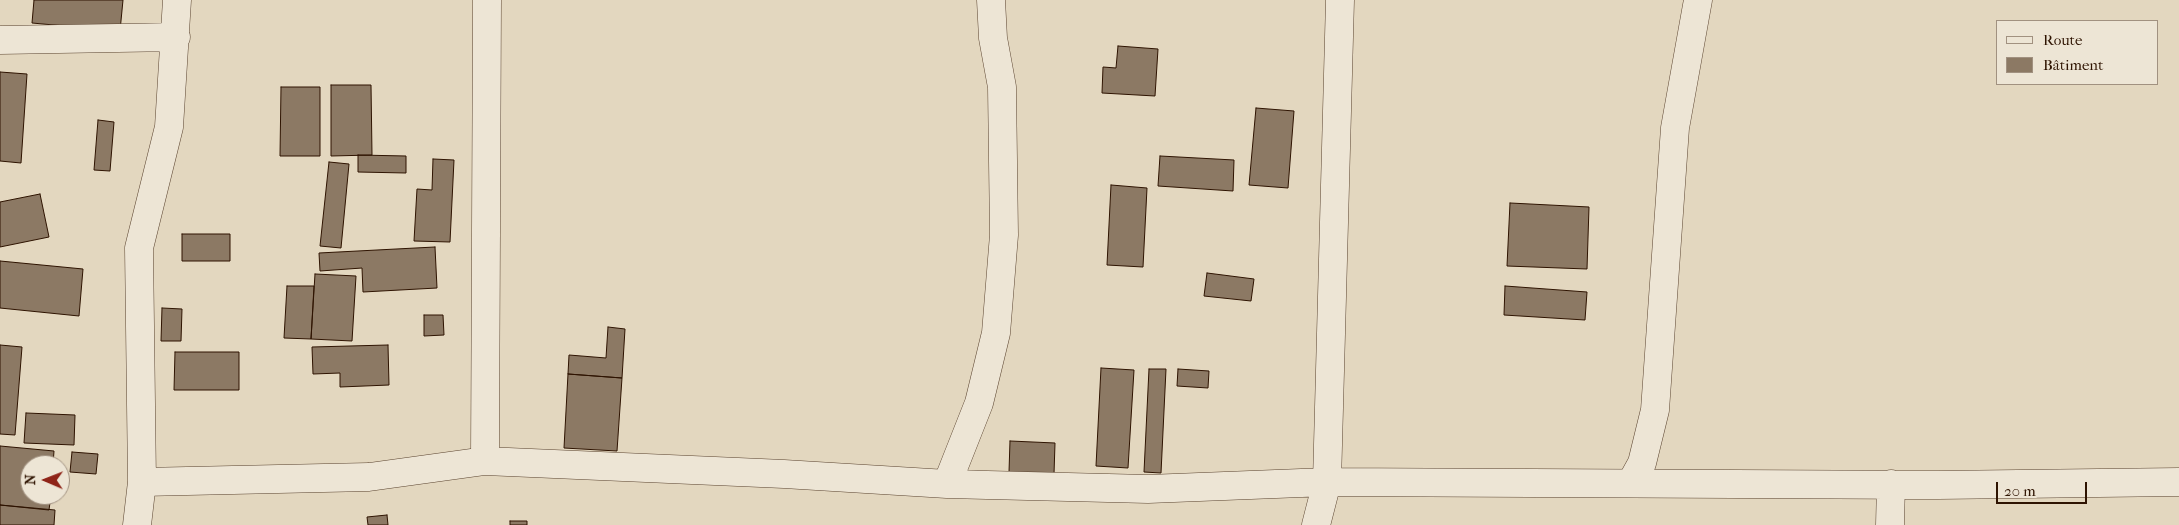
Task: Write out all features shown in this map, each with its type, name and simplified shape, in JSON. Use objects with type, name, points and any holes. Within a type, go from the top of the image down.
[{"type":"street","points":[[137,525],[142,482],[139,248],[169,127],[177,0]]},
{"type":"street","points":[[485,461],[487,0]]},
{"type":"street","points":[[947,484],[979,403],[996,332],[1004,235],[1002,87],[993,38],[991,0]]},
{"type":"street","points":[[1316,525],[1328,482],[1340,0]]},
{"type":"street","points":[[1631,483],[1642,463],[1655,410],[1675,128],[1698,0]]},
{"type":"street","points":[[0,40],[176,38]]},
{"type":"street","points":[[142,482],[369,477],[485,461],[563,463],[947,484],[1148,489],[1328,482],[1891,484],[2179,482]]},
{"type":"street","points":[[1890,525],[1891,484]]},
{"type":"building","points":[[34,0],[123,0],[120,31],[32,23]]},
{"type":"building","points":[[1118,46],[1158,49],[1155,96],[1102,93],[1103,67],[1116,68]]},
{"type":"building","points":[[0,72],[27,74],[21,163],[0,161]]},
{"type":"building","points":[[331,85],[371,85],[372,155],[331,156]]},
{"type":"building","points":[[281,87],[320,87],[320,156],[280,156]]},
{"type":"building","points":[[1256,108],[1294,111],[1288,188],[1249,185]]},
{"type":"building","points":[[98,120],[114,122],[110,171],[94,170]]},
{"type":"building","points":[[358,155],[406,156],[406,173],[358,172]]},
{"type":"building","points":[[1160,156],[1234,160],[1233,191],[1158,186]]},
{"type":"building","points":[[433,159],[454,160],[450,242],[414,241],[417,189],[432,190]]},
{"type":"building","points":[[329,162],[349,164],[341,248],[320,246]]},
{"type":"building","points":[[1111,185],[1147,188],[1143,267],[1107,265]]},
{"type":"building","points":[[40,194],[49,237],[0,247],[0,202]]},
{"type":"building","points":[[1510,203],[1589,207],[1587,269],[1507,266]]},
{"type":"building","points":[[182,234],[230,234],[230,261],[182,261]]},
{"type":"building","points":[[435,247],[437,288],[363,292],[362,268],[320,271],[319,253]]},
{"type":"building","points":[[0,261],[83,269],[79,316],[0,308]]},
{"type":"building","points":[[1207,273],[1254,279],[1251,301],[1204,296]]},
{"type":"building","points":[[315,274],[356,276],[352,341],[311,339]]},
{"type":"building","points":[[287,286],[314,286],[311,339],[284,338]]},
{"type":"building","points":[[1505,286],[1587,292],[1585,320],[1504,315]]},
{"type":"building","points":[[162,308],[182,309],[181,341],[161,341]]},
{"type":"building","points":[[424,315],[443,315],[444,335],[424,336]]},
{"type":"building","points":[[608,327],[625,329],[622,378],[568,374],[569,355],[606,358]]},
{"type":"building","points":[[0,345],[22,347],[15,435],[0,434]]},
{"type":"building","points":[[388,345],[389,385],[340,387],[340,373],[313,374],[312,347]]},
{"type":"building","points":[[175,352],[239,352],[239,390],[174,390]]},
{"type":"building","points":[[1101,368],[1134,370],[1128,468],[1096,466]]},
{"type":"building","points":[[1149,369],[1166,369],[1161,473],[1144,472]]},
{"type":"building","points":[[1178,369],[1209,371],[1208,388],[1177,386]]},
{"type":"building","points":[[568,374],[622,378],[617,451],[564,448]]},
{"type":"building","points":[[26,413],[75,415],[74,445],[24,443]]},
{"type":"building","points":[[1010,441],[1055,443],[1054,474],[1009,472]]},
{"type":"building","points":[[0,446],[54,451],[54,455],[20,455],[20,505],[50,505],[49,510],[0,505]]},
{"type":"building","points":[[72,452],[98,454],[96,474],[70,472]]},
{"type":"building","points":[[0,505],[55,510],[54,525],[0,525]]},
{"type":"building","points":[[387,515],[388,525],[368,525],[367,517]]},
{"type":"building","points":[[510,521],[527,521],[527,525],[510,525]]}]
